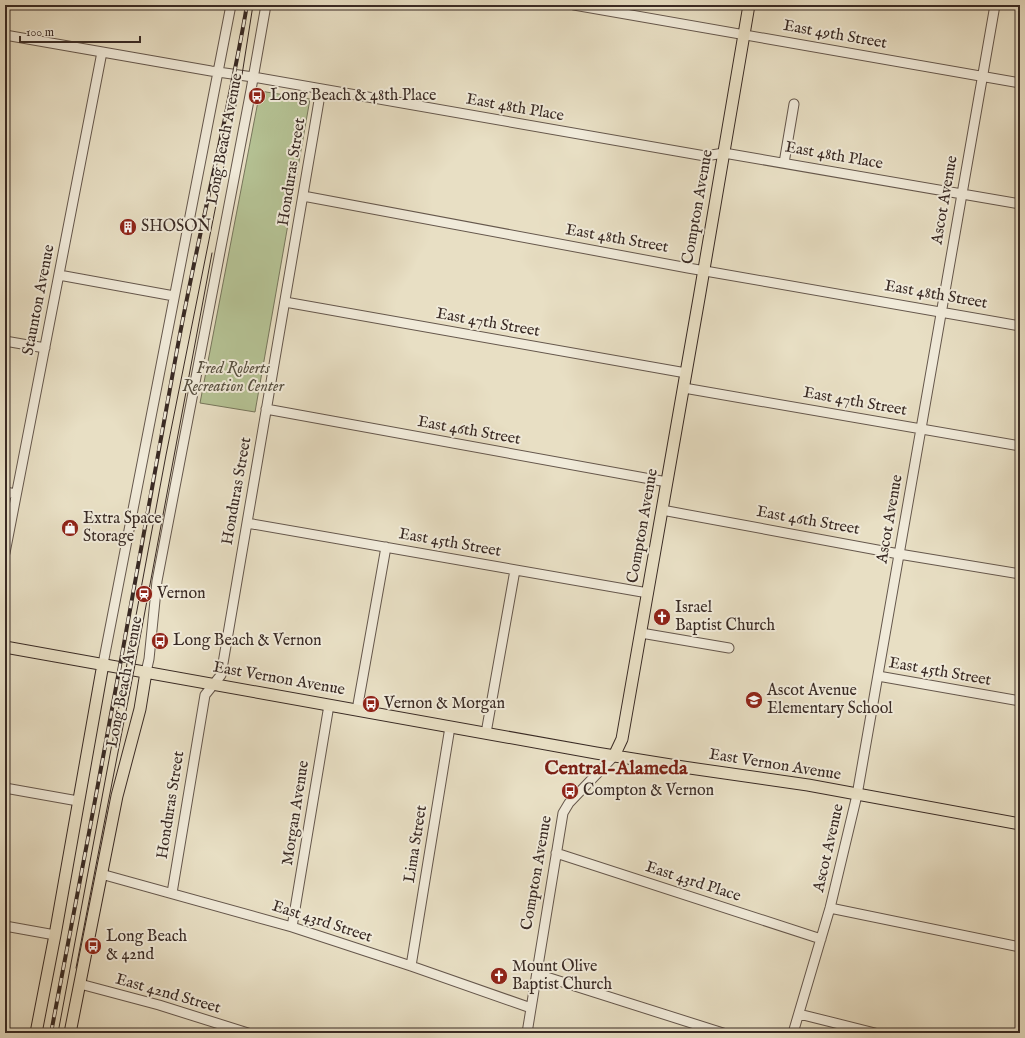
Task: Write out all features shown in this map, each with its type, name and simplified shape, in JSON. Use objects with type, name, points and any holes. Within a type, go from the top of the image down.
[{"type":"main road","name":"Compton Avenue","points":[[614,756],[622,739],[684,388],[749,5]]},
{"type":"main road","name":"East Vernon Avenue","points":[[5,647],[614,756],[783,781],[1020,824]]},
{"type":"main road","name":"Long Beach Avenue","points":[[36,1033],[55,935],[102,664]]},
{"type":"main road","name":"Long Beach Avenue","points":[[70,1033],[117,796],[138,714],[146,672]]},
{"type":"street","name":"Long Beach Avenue","points":[[102,664],[231,5]]},
{"type":"street","name":"Long Beach Avenue","points":[[146,672],[149,659],[157,581],[254,77],[266,5]]},
{"type":"street","name":"East 49th Street","points":[[574,5],[1020,83]]},
{"type":"street","name":"Ascot Avenue","points":[[794,1033],[830,908],[857,795],[995,5]]},
{"type":"street","name":"East 48th Place","points":[[5,35],[698,155],[705,156],[724,153],[1020,204]]},
{"type":"street","name":"Staunton Avenue","points":[[5,553],[102,52]]},
{"type":"street","name":"Honduras Street","points":[[172,893],[205,695],[221,676],[321,89]]},
{"type":"street","points":[[784,163],[794,104]]},
{"type":"street","name":"East 48th Street","points":[[303,196],[704,270],[1020,326]]},
{"type":"street","points":[[59,275],[174,296]]},
{"type":"street","name":"East 47th Street","points":[[285,302],[686,373]]},
{"type":"street","points":[[5,341],[45,348]]},
{"type":"street","name":"East 47th Street","points":[[684,388],[1020,446]]},
{"type":"street","name":"East 46th Street","points":[[266,409],[667,482]]},
{"type":"street","points":[[5,492],[16,494]]},
{"type":"street","name":"East 46th Street","points":[[662,510],[899,554],[1020,574]]},
{"type":"street","name":"East 45th Street","points":[[247,523],[648,593]]},
{"type":"street","points":[[357,710],[386,547]]},
{"type":"street","points":[[486,733],[515,570]]},
{"type":"street","points":[[641,633],[729,648]]},
{"type":"street","name":"East 45th Street","points":[[878,676],[1020,701]]},
{"type":"street","name":"Morgan Avenue","points":[[292,927],[329,705]]},
{"type":"street","name":"Lima Street","points":[[411,966],[450,727]]},
{"type":"street","name":"Compton Avenue","points":[[526,1033],[565,807],[614,756]]},
{"type":"street","points":[[5,788],[78,801]]},
{"type":"street","name":"East 43rd Place","points":[[556,853],[821,939]]},
{"type":"street","name":"East 43rd Street","points":[[101,874],[292,927],[411,966],[531,1008]]},
{"type":"street","points":[[830,908],[1020,946]]},
{"type":"street","points":[[5,926],[55,935]]},
{"type":"street","points":[[537,974],[723,1033]]},
{"type":"street","name":"East 42nd Street","points":[[80,984],[248,1033]]},
{"type":"street","points":[[799,1014],[875,1033]]},
{"type":"green space","name":"Fred Roberts Recreation Center","points":[[260,91],[310,99],[255,412],[200,403]]},
{"type":"tram line","points":[[58,1033],[166,455],[242,75],[253,5]]},
{"type":"tram line","points":[[76,968],[134,670],[212,253]]},
{"type":"railway","points":[[51,1033],[111,716],[177,350],[231,92],[247,5]]},
{"type":"place","name":"Long Beach & 48th Place","points":[[257,96]]},
{"type":"place","name":"SHOSON","points":[[128,227]]},
{"type":"place","name":"Extra Space Storage","points":[[70,528]]},
{"type":"place","name":"Vernon","points":[[144,594]]},
{"type":"place","name":"Israel Baptist Church","points":[[662,617]]},
{"type":"place","name":"Long Beach & Vernon","points":[[160,641]]},
{"type":"place","name":"Ascot Avenue Elementary School","points":[[754,700]]},
{"type":"place","name":"Vernon & Morgan","points":[[371,704]]},
{"type":"place","name":"Compton & Vernon","points":[[570,791]]},
{"type":"place","name":"Long Beach & 42nd","points":[[93,946]]},
{"type":"place","name":"Mount Olive Baptist Church","points":[[499,976]]},
{"type":"district","name":"Central-Alameda","points":[[616,768]]}]
